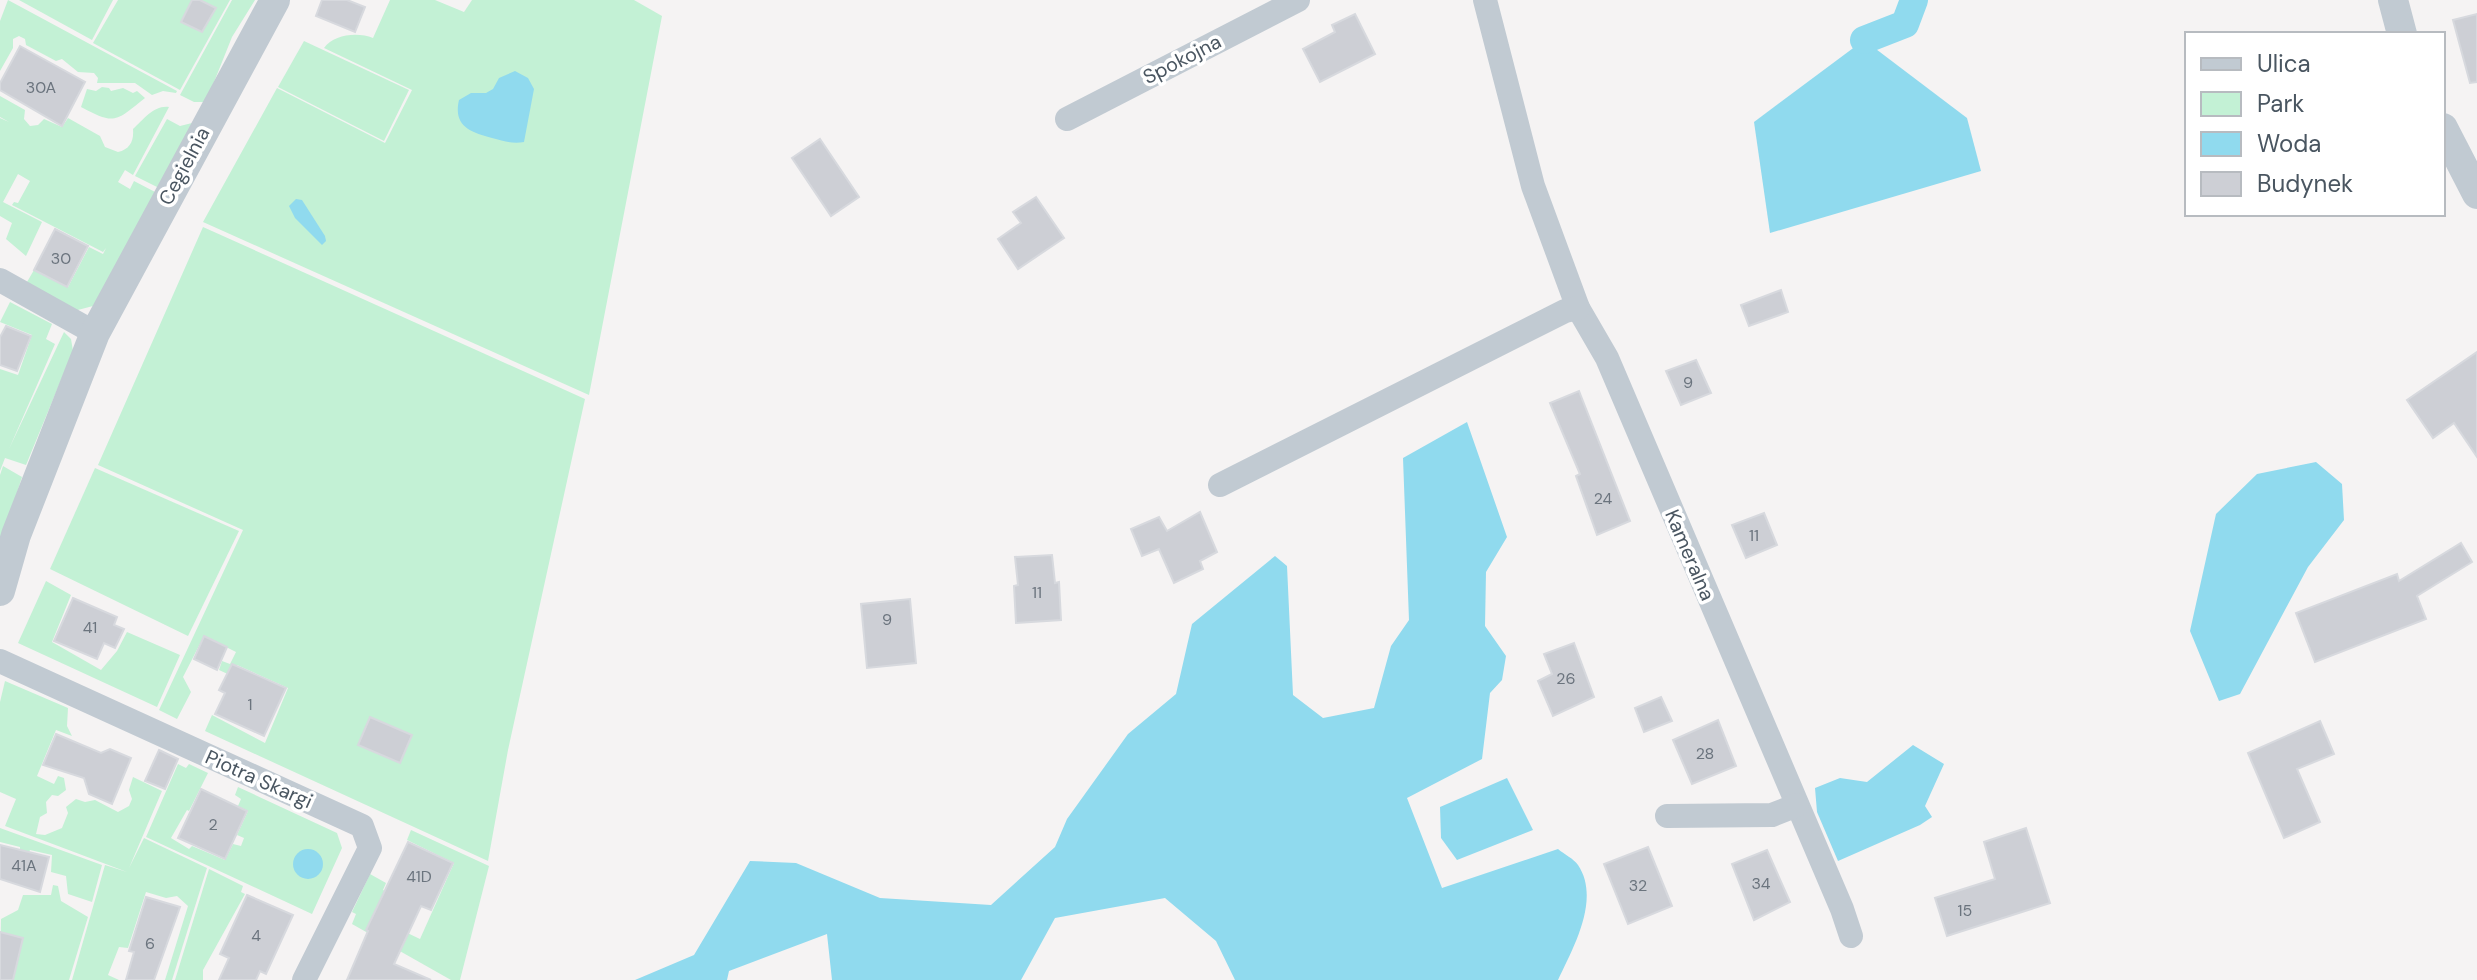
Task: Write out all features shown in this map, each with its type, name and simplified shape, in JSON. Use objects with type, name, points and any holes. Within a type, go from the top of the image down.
[{"type":"street","name":"Cegielnia","points":[[0,591],[16,535],[95,333],[275,0]]},
{"type":"street","name":"Spokojna","points":[[1067,119],[1298,0]]},
{"type":"street","name":"Kameralna","points":[[1485,0],[1533,186],[1578,308],[1607,358],[1851,936]]},
{"type":"street","points":[[2393,0],[2401,32]]},
{"type":"street","points":[[2445,132],[2477,194]]},
{"type":"street","points":[[0,280],[95,333]]},
{"type":"street","points":[[1220,485],[1565,311],[1578,308]]},
{"type":"street","name":"Piotra Skargi","points":[[0,661],[362,826],[370,848],[304,980]]},
{"type":"street","points":[[1667,816],[1772,815],[1797,805]]},
{"type":"green space","points":[[8,0],[176,93],[163,91],[152,95],[135,83],[97,83],[94,73],[78,72],[62,59],[56,61],[26,45],[25,39],[19,36],[13,39],[13,48],[0,71],[0,21]]},
{"type":"green space","points":[[19,0],[113,0],[92,40]]},
{"type":"green space","points":[[118,0],[230,0],[180,90],[93,43]]},
{"type":"green space","points":[[232,0],[255,0],[232,37],[206,102],[194,102],[180,95]]},
{"type":"green space","points":[[390,0],[435,0],[464,12],[472,0],[634,0],[662,16],[589,395],[203,222],[277,88],[385,143],[412,90],[324,48],[328,43],[347,36],[373,38]]},
{"type":"green space","points":[[304,41],[409,90],[384,141],[278,87]]},
{"type":"green space","points":[[102,87],[111,91],[123,88],[133,93],[137,91],[145,98],[121,116],[101,117],[81,107],[87,89],[96,91]]},
{"type":"green space","points":[[0,96],[25,110],[24,119],[30,126],[38,125],[44,119],[62,127],[68,118],[100,136],[105,147],[118,152],[128,147],[133,129],[145,117],[154,110],[169,107],[133,175],[125,170],[118,182],[130,189],[134,181],[157,193],[93,306],[74,311],[27,282],[34,270],[68,287],[89,247],[103,254],[106,248],[103,252],[12,205],[18,203],[30,181],[18,174],[3,202],[42,222],[26,256],[6,239],[12,223],[0,216],[0,118],[9,122],[0,117]]},
{"type":"green space","points":[[167,119],[180,126],[192,123],[159,188],[135,176]]},
{"type":"green space","points":[[203,227],[585,399],[508,750],[488,861],[205,731],[212,715],[265,743],[288,688],[237,665],[232,676],[219,670],[222,661],[230,664],[236,652],[204,636],[183,677],[191,692],[177,719],[159,710],[243,530],[98,465]]},
{"type":"green space","points":[[10,302],[52,324],[46,339],[55,344],[9,449],[64,332],[71,339],[73,351],[26,465],[5,458],[0,471],[0,369],[18,375],[32,335],[0,322]]},
{"type":"green space","points":[[3,466],[22,477],[0,545],[0,475]]},
{"type":"green space","points":[[95,468],[239,531],[188,636],[50,569]]},
{"type":"green space","points":[[46,581],[71,595],[52,642],[101,670],[117,651],[127,632],[180,655],[157,707],[18,643]]},
{"type":"green space","points":[[5,681],[68,708],[67,726],[72,736],[56,730],[37,776],[54,784],[58,776],[64,778],[66,790],[58,796],[52,795],[46,802],[47,813],[40,817],[36,834],[45,835],[62,828],[68,813],[66,807],[76,799],[85,802],[95,800],[118,812],[129,806],[133,777],[162,791],[129,868],[144,838],[207,868],[172,980],[165,980],[188,906],[177,896],[166,898],[146,892],[128,948],[119,947],[108,975],[119,980],[72,980],[105,865],[127,872],[5,826],[16,799],[0,792],[0,702]]},
{"type":"green space","points":[[178,764],[186,768],[189,764],[208,773],[171,838],[189,849],[192,846],[225,860],[233,844],[241,846],[244,838],[237,835],[248,811],[238,806],[241,799],[235,795],[238,787],[337,833],[342,848],[312,914],[146,837]]},
{"type":"green space","points":[[0,828],[102,865],[92,902],[68,894],[66,876],[51,872],[52,855],[30,850],[27,857],[20,853],[20,847],[0,842]]},
{"type":"green space","points":[[411,830],[489,866],[460,980],[451,980],[352,924],[356,914],[352,912],[370,874],[386,883],[383,890],[389,893],[378,919],[420,939],[454,863],[407,840]]},
{"type":"green space","points":[[209,869],[243,886],[241,892],[245,894],[203,970],[203,980],[175,980]]},
{"type":"green space","points":[[53,885],[58,886],[61,901],[88,917],[69,980],[0,980],[1,919],[18,910],[23,895],[51,895]]},
{"type":"water","points":[[1864,40],[1967,118],[1981,171],[1770,233],[1754,122]]},
{"type":"water","points":[[515,71],[528,78],[534,89],[524,142],[492,138],[465,126],[459,116],[459,100],[471,93],[486,93],[493,89],[499,78]]},
{"type":"water","points":[[296,199],[302,200],[325,236],[326,241],[322,245],[295,218],[289,206]]},
{"type":"water","points":[[1467,422],[1507,537],[1486,572],[1485,626],[1506,656],[1502,680],[1490,693],[1482,759],[1407,798],[1442,888],[1558,849],[1576,863],[1584,878],[1586,908],[1577,939],[1558,980],[1235,980],[1216,941],[1165,898],[1055,918],[1021,980],[832,980],[827,934],[729,971],[727,980],[635,980],[694,955],[750,861],[796,863],[880,898],[991,905],[1055,847],[1067,819],[1128,734],[1176,694],[1192,624],[1275,556],[1287,566],[1293,695],[1323,718],[1374,708],[1391,646],[1409,620],[1403,458]]},
{"type":"water","points":[[2316,462],[2342,484],[2344,520],[2308,567],[2240,694],[2219,701],[2190,631],[2216,514],[2257,474]]},
{"type":"water","points":[[1913,745],[1944,764],[1925,806],[1932,817],[1838,861],[1817,812],[1815,788],[1840,778],[1867,782]]},
{"type":"water","points":[[1507,778],[1533,830],[1457,860],[1441,838],[1440,807]]},
{"type":"water","points":[[308,849],[319,853],[323,864],[319,875],[308,879],[297,875],[293,864],[297,853]]},
{"type":"building","points":[[192,0],[200,0],[216,8],[202,32],[181,22]]},
{"type":"building","points":[[322,0],[347,0],[365,7],[355,32],[316,16]]},
{"type":"building","points":[[1355,14],[1375,54],[1320,82],[1303,49],[1335,32],[1332,25]]},
{"type":"building","points":[[2477,14],[2477,82],[2470,83],[2453,20]]},
{"type":"building","points":[[20,46],[85,82],[62,126],[0,90],[0,83]]},
{"type":"building","points":[[820,139],[859,197],[831,216],[792,158]]},
{"type":"building","points":[[1036,197],[1064,238],[1018,269],[998,239],[1021,223],[1013,212]]},
{"type":"building","points":[[55,229],[88,246],[67,287],[34,270]]},
{"type":"building","points":[[1781,290],[1788,312],[1749,326],[1741,305]]},
{"type":"building","points":[[6,326],[31,336],[17,371],[0,365],[0,337]]},
{"type":"building","points":[[2477,352],[2477,457],[2454,423],[2433,438],[2407,400]]},
{"type":"building","points":[[1696,360],[1711,393],[1681,405],[1666,371]]},
{"type":"building","points":[[1579,391],[1630,521],[1597,535],[1576,476],[1580,474],[1550,403]]},
{"type":"building","points":[[1200,512],[1217,552],[1200,561],[1203,569],[1174,583],[1159,549],[1142,556],[1131,529],[1159,517],[1167,531]]},
{"type":"building","points":[[1764,513],[1777,545],[1746,558],[1732,525]]},
{"type":"building","points":[[2461,543],[2472,562],[2417,596],[2426,619],[2315,662],[2296,613],[2397,574],[2399,581]]},
{"type":"building","points":[[1052,555],[1055,583],[1059,582],[1061,620],[1016,623],[1014,586],[1018,585],[1015,557]]},
{"type":"building","points":[[73,598],[117,617],[114,625],[124,629],[115,648],[104,643],[97,659],[54,641]]},
{"type":"building","points":[[910,599],[916,663],[867,668],[861,604]]},
{"type":"building","points":[[204,636],[227,647],[217,670],[194,659]]},
{"type":"building","points":[[1574,643],[1594,697],[1553,716],[1538,681],[1552,674],[1544,654]]},
{"type":"building","points":[[232,664],[286,688],[264,736],[215,714],[225,693],[219,690]]},
{"type":"building","points":[[1661,697],[1672,721],[1644,732],[1635,708]]},
{"type":"building","points":[[370,717],[412,735],[400,763],[358,745]]},
{"type":"building","points":[[1718,720],[1736,766],[1692,784],[1673,740]]},
{"type":"building","points":[[2320,721],[2334,754],[2297,769],[2320,822],[2284,838],[2248,753]]},
{"type":"building","points":[[56,734],[101,753],[110,749],[131,758],[112,804],[89,794],[84,778],[43,765]]},
{"type":"building","points":[[159,750],[178,759],[165,789],[145,781]]},
{"type":"building","points":[[201,789],[247,811],[225,859],[178,838]]},
{"type":"building","points":[[2026,828],[2050,903],[1947,936],[1935,898],[1995,879],[1984,842]]},
{"type":"building","points":[[408,842],[453,863],[431,910],[421,906],[394,964],[431,980],[347,980],[366,930]]},
{"type":"building","points":[[0,845],[49,857],[40,892],[0,879]]},
{"type":"building","points":[[1648,847],[1672,906],[1628,924],[1604,864]]},
{"type":"building","points":[[1767,850],[1790,902],[1754,920],[1732,864]]},
{"type":"building","points":[[247,895],[293,915],[266,974],[260,971],[256,980],[219,980],[229,958],[220,954]]},
{"type":"building","points":[[146,897],[180,907],[154,980],[126,980],[134,952],[129,951]]},
{"type":"building","points":[[0,932],[23,938],[13,980],[0,980]]},
{"type":"waterway","points":[[1864,40],[1905,24],[1914,0]]}]
